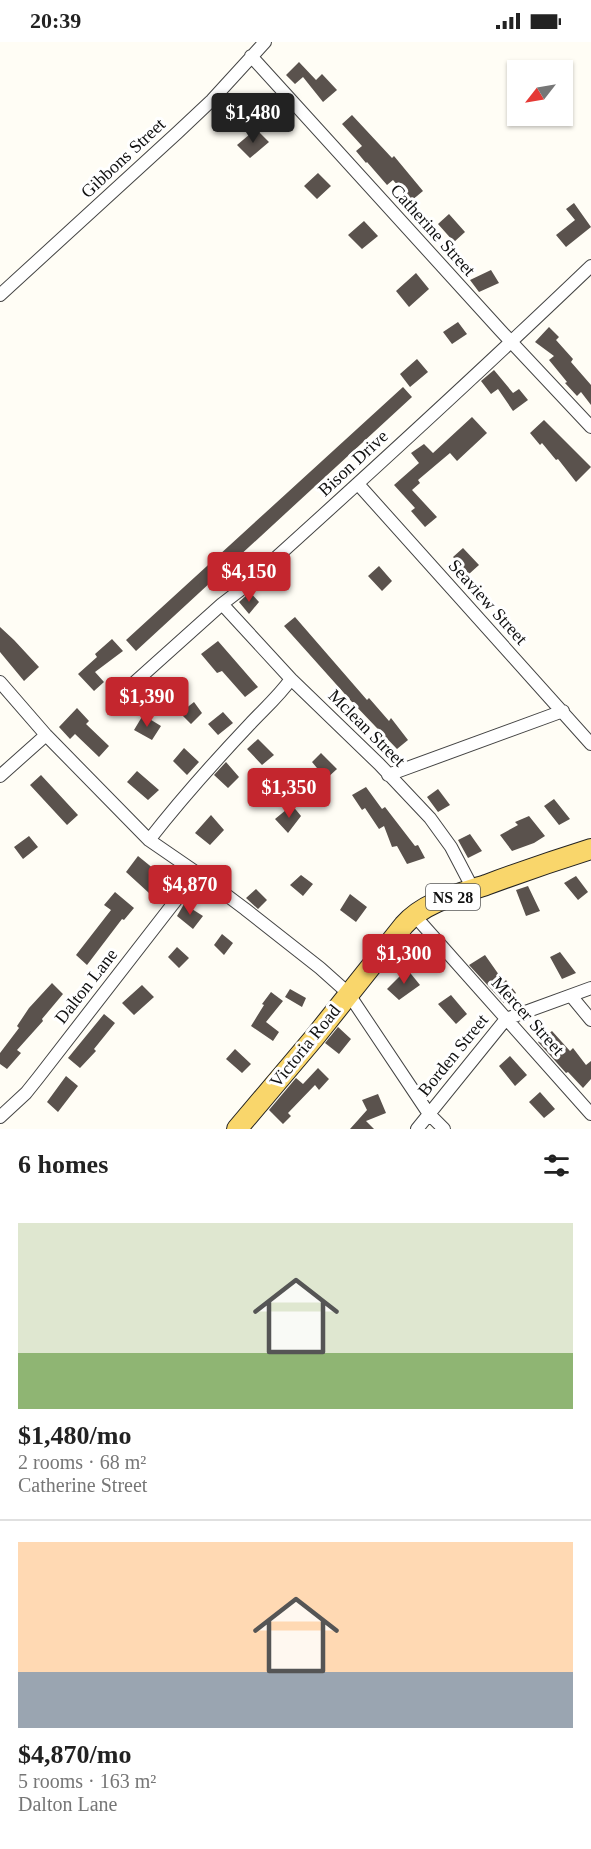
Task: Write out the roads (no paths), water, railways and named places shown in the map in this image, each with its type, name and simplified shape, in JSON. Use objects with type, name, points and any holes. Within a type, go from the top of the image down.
[{"type":"main road","name":"Victoria Road","points":[[237,1129],[414,915],[473,889],[591,849]]},
{"type":"street","name":"Gibbons Street","points":[[0,295],[212,100],[265,42]]},
{"type":"street","name":"Catherine Street","points":[[251,56],[591,427]]},
{"type":"street","name":"Bison Drive","points":[[135,682],[358,484],[591,266]]},
{"type":"street","name":"Seaview Street","points":[[358,484],[591,744]]},
{"type":"street","name":"Mclean Street","points":[[222,604],[291,679],[430,818],[451,847],[473,889]]},
{"type":"street","points":[[149,840],[187,792],[280,694],[291,679]]},
{"type":"street","points":[[0,682],[46,735],[149,840],[197,873],[295,948],[348,993],[429,1114],[444,1129]]},
{"type":"street","points":[[388,775],[563,711]]},
{"type":"street","points":[[0,776],[46,735]]},
{"type":"street","name":"Dalton Lane","points":[[0,1118],[26,1093],[197,873]]},
{"type":"street","name":"Mercer Street","points":[[414,915],[591,1114]]},
{"type":"street","name":"Borden Street","points":[[417,1129],[506,1019],[572,997],[591,988]]},
{"type":"street","points":[[572,997],[591,1020]]}]
